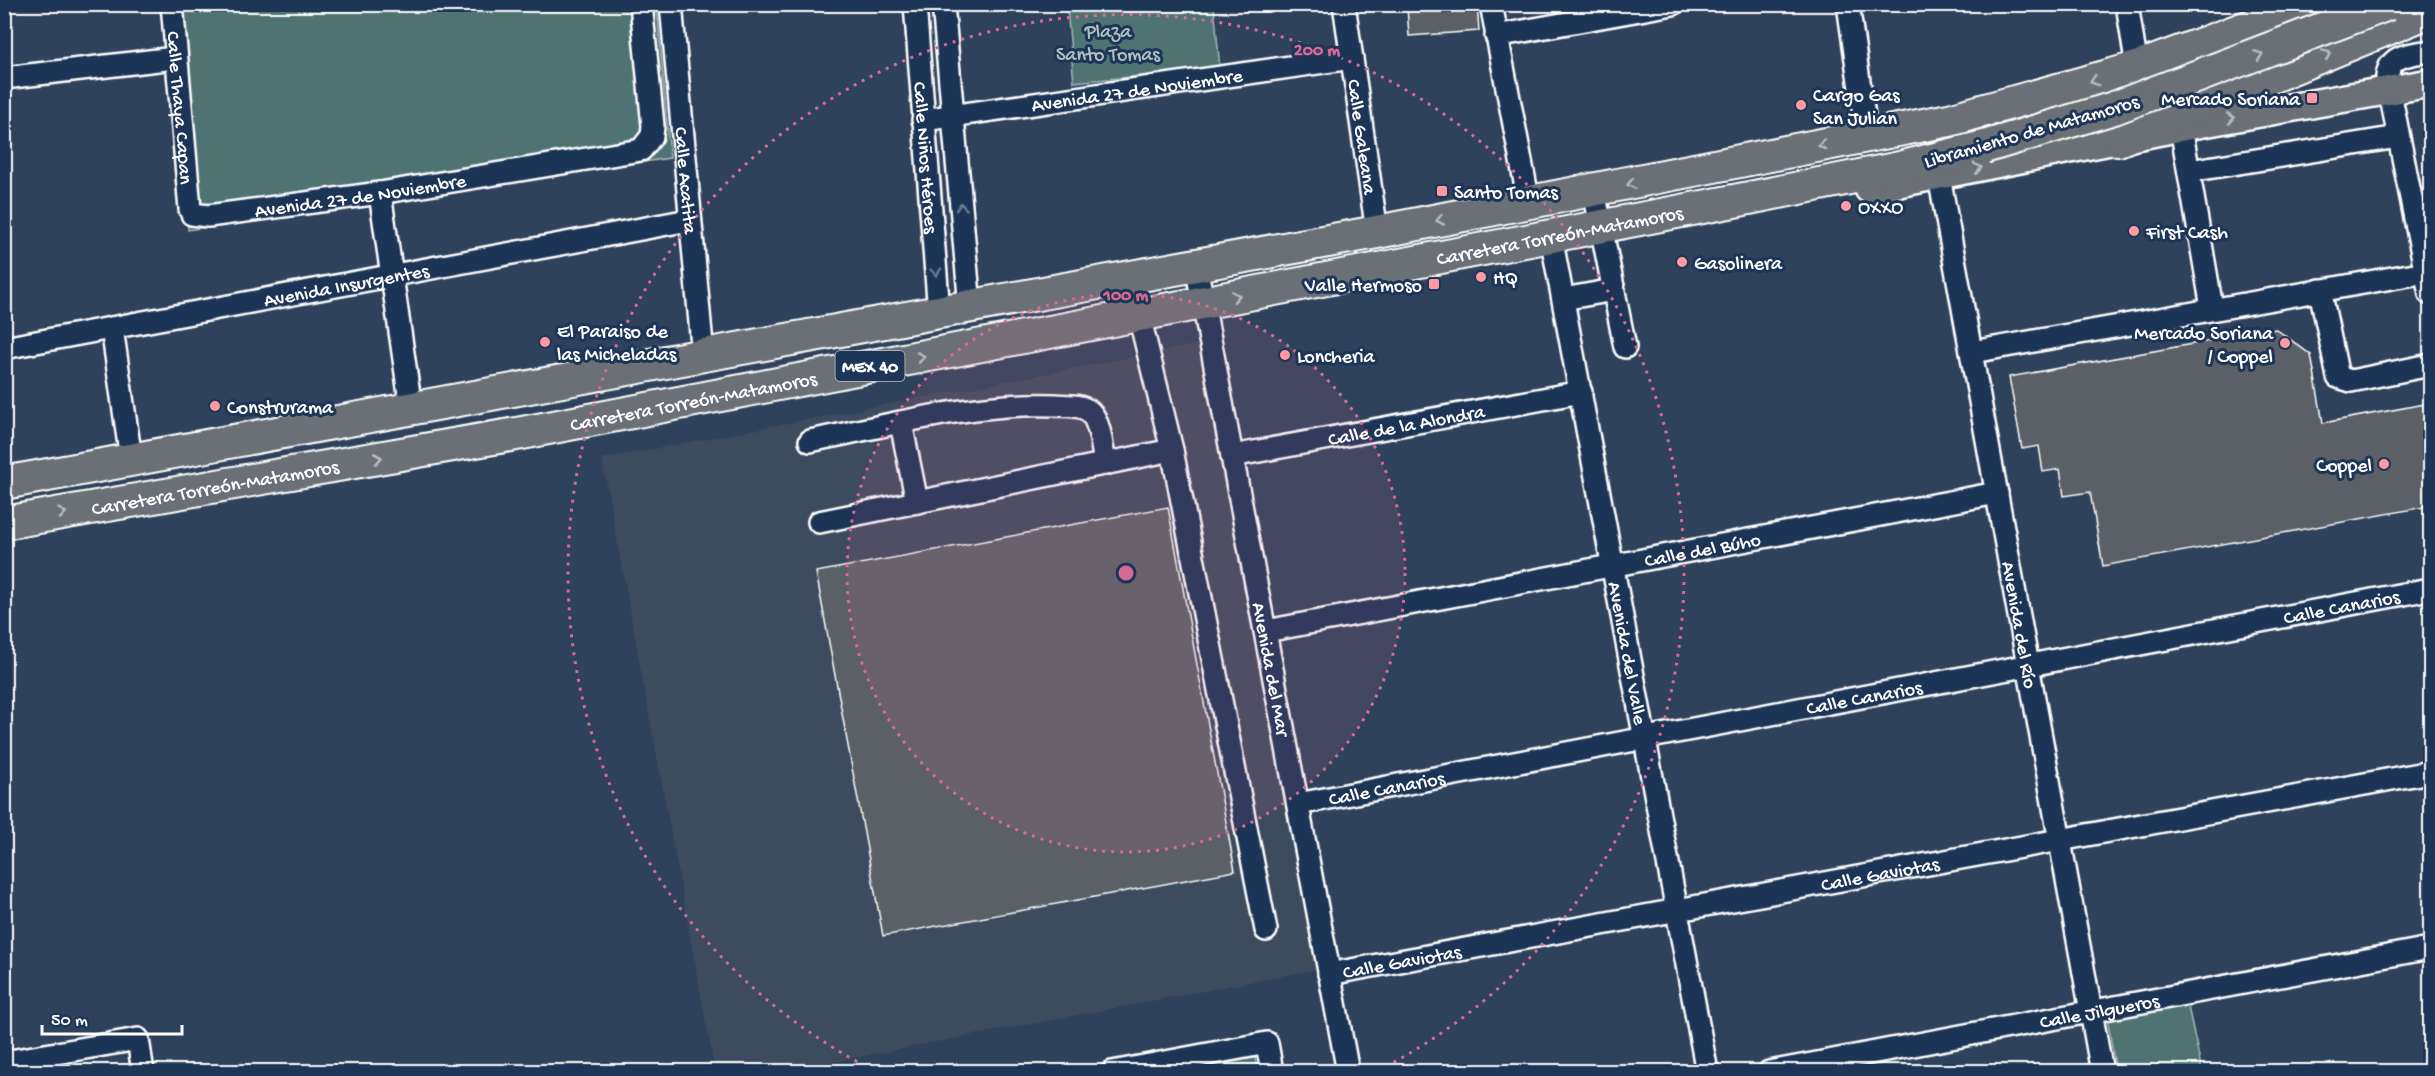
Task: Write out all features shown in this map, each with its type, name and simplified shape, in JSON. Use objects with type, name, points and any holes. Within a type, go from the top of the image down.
[{"type":"highway","name":"MEX 40","points":[[4,483],[1377,232],[1950,120],[2137,68],[2310,4]]},
{"type":"highway","points":[[2118,140],[2386,13],[2430,11]]},
{"type":"highway","name":"Libramiento de Matamoros","points":[[1734,201],[1894,169],[1984,147],[2125,104],[2386,13]]},
{"type":"highway","name":"Carretera Torreón-Matamoros","points":[[4,523],[522,433],[1734,201]]},
{"type":"main road","points":[[1734,201],[1833,196],[2181,127],[2430,83]]},
{"type":"street","name":"Calle Thaya Capan","points":[[172,4],[190,209]]},
{"type":"street","name":"Avenida 27 de Noviembre","points":[[190,209],[192,214],[208,216],[532,170],[641,150],[648,143],[653,126],[641,4]]},
{"type":"street","name":"Calle Acatita","points":[[671,4],[688,220],[703,356]]},
{"type":"street","name":"Calle Niños Héroes","points":[[915,4],[939,313]]},
{"type":"street","name":"Calle Niños Héroes","points":[[943,4],[970,307]]},
{"type":"street","name":"Calle Galeana","points":[[1344,4],[1377,232]]},
{"type":"street","points":[[1491,4],[1529,203]]},
{"type":"street","points":[[1497,36],[1673,4]]},
{"type":"street","points":[[1848,4],[1867,137]]},
{"type":"street","points":[[2127,4],[2137,68]]},
{"type":"street","points":[[2430,51],[2394,60],[2388,68],[2389,90],[2397,137],[2430,294]]},
{"type":"street","points":[[4,78],[175,58]]},
{"type":"street","name":"Avenida 27 de Noviembre","points":[[924,120],[1352,58]]},
{"type":"street","points":[[2181,127],[2212,308]]},
{"type":"street","points":[[2189,171],[2397,137]]},
{"type":"street","name":"Avenida del Río","points":[[1939,176],[2103,1071]]},
{"type":"street","points":[[1594,191],[1625,347]]},
{"type":"street","points":[[380,193],[411,408]]},
{"type":"street","name":"Avenida Insurgentes","points":[[4,348],[688,220]]},
{"type":"street","name":"Avenida del Valle","points":[[1551,236],[1707,1071]]},
{"type":"street","name":"Avenida del Mar","points":[[1196,265],[1348,1071]]},
{"type":"street","points":[[1972,352],[2426,272]]},
{"type":"street","points":[[1563,299],[1614,290]]},
{"type":"street","points":[[2320,290],[2338,378],[2351,381],[2430,365]]},
{"type":"street","points":[[1139,315],[1172,450],[1266,930]]},
{"type":"street","points":[[112,328],[131,459]]},
{"type":"street","name":"Calle de la Alondra","points":[[1232,456],[1581,392]]},
{"type":"street","points":[[810,441],[999,405],[1077,406],[1089,410],[1095,419],[1106,464]]},
{"type":"street","points":[[901,423],[916,502]]},
{"type":"street","points":[[819,522],[1172,450]]},
{"type":"street","name":"Calle del Búho","points":[[1266,631],[1998,493]]},
{"type":"street","name":"Calle Canarios","points":[[1298,804],[2430,589]]},
{"type":"street","name":"Calle Gaviotas","points":[[1329,974],[2430,772]]},
{"type":"street","name":"Calle Jilgueros","points":[[1769,1071],[2091,1013],[2430,948]]},
{"type":"street","points":[[4,1062],[138,1039],[143,1071]]},
{"type":"street","points":[[1112,1071],[1267,1043],[1272,1071]]},
{"type":"shaded area","points":[[1198,344],[1318,969],[785,1071],[715,1071],[602,459]]},
{"type":"green space","name":"Plaza Santo Tomas","points":[[1085,4],[1214,5],[1220,69],[1074,82],[1067,9],[1084,7]]},
{"type":"green space","points":[[175,5],[657,5],[670,158],[188,230]]},
{"type":"green space","points":[[2187,1002],[2202,1071],[2116,1071],[2107,1017]]},
{"type":"green space","points":[[1254,1051],[1257,1071],[1195,1071],[1194,1062]]},
{"type":"building","points":[[1477,4],[1479,31],[1409,36],[1407,7]]},
{"type":"building","points":[[2276,329],[2311,355],[2323,423],[2430,403],[2430,506],[2103,566],[2090,492],[2064,496],[2060,469],[2043,472],[2039,446],[2022,449],[2009,377]]},
{"type":"building","points":[[1168,507],[1235,871],[883,936],[816,572]]},
{"type":"place","name":"Mercado Soriana","points":[[2312,98]]},
{"type":"place","name":"Cargo Gas San Julian","points":[[1801,105]]},
{"type":"place","name":"Santo Tomas","points":[[1442,191]]},
{"type":"place","name":"OXXO","points":[[1846,206]]},
{"type":"place","name":"First Cash","points":[[2134,231]]},
{"type":"place","name":"Gasolinera","points":[[1682,262]]},
{"type":"place","name":"HQ","points":[[1481,277]]},
{"type":"place","name":"Valle Hermoso","points":[[1434,284]]},
{"type":"place","name":"El Paraiso de las Micheladas","points":[[545,342]]},
{"type":"place","name":"Mercado Soriana / Coppel","points":[[2285,343]]},
{"type":"place","name":"Loncheria","points":[[1285,355]]},
{"type":"place","name":"Construrama","points":[[215,406]]},
{"type":"place","name":"Coppel","points":[[2384,464]]}]
